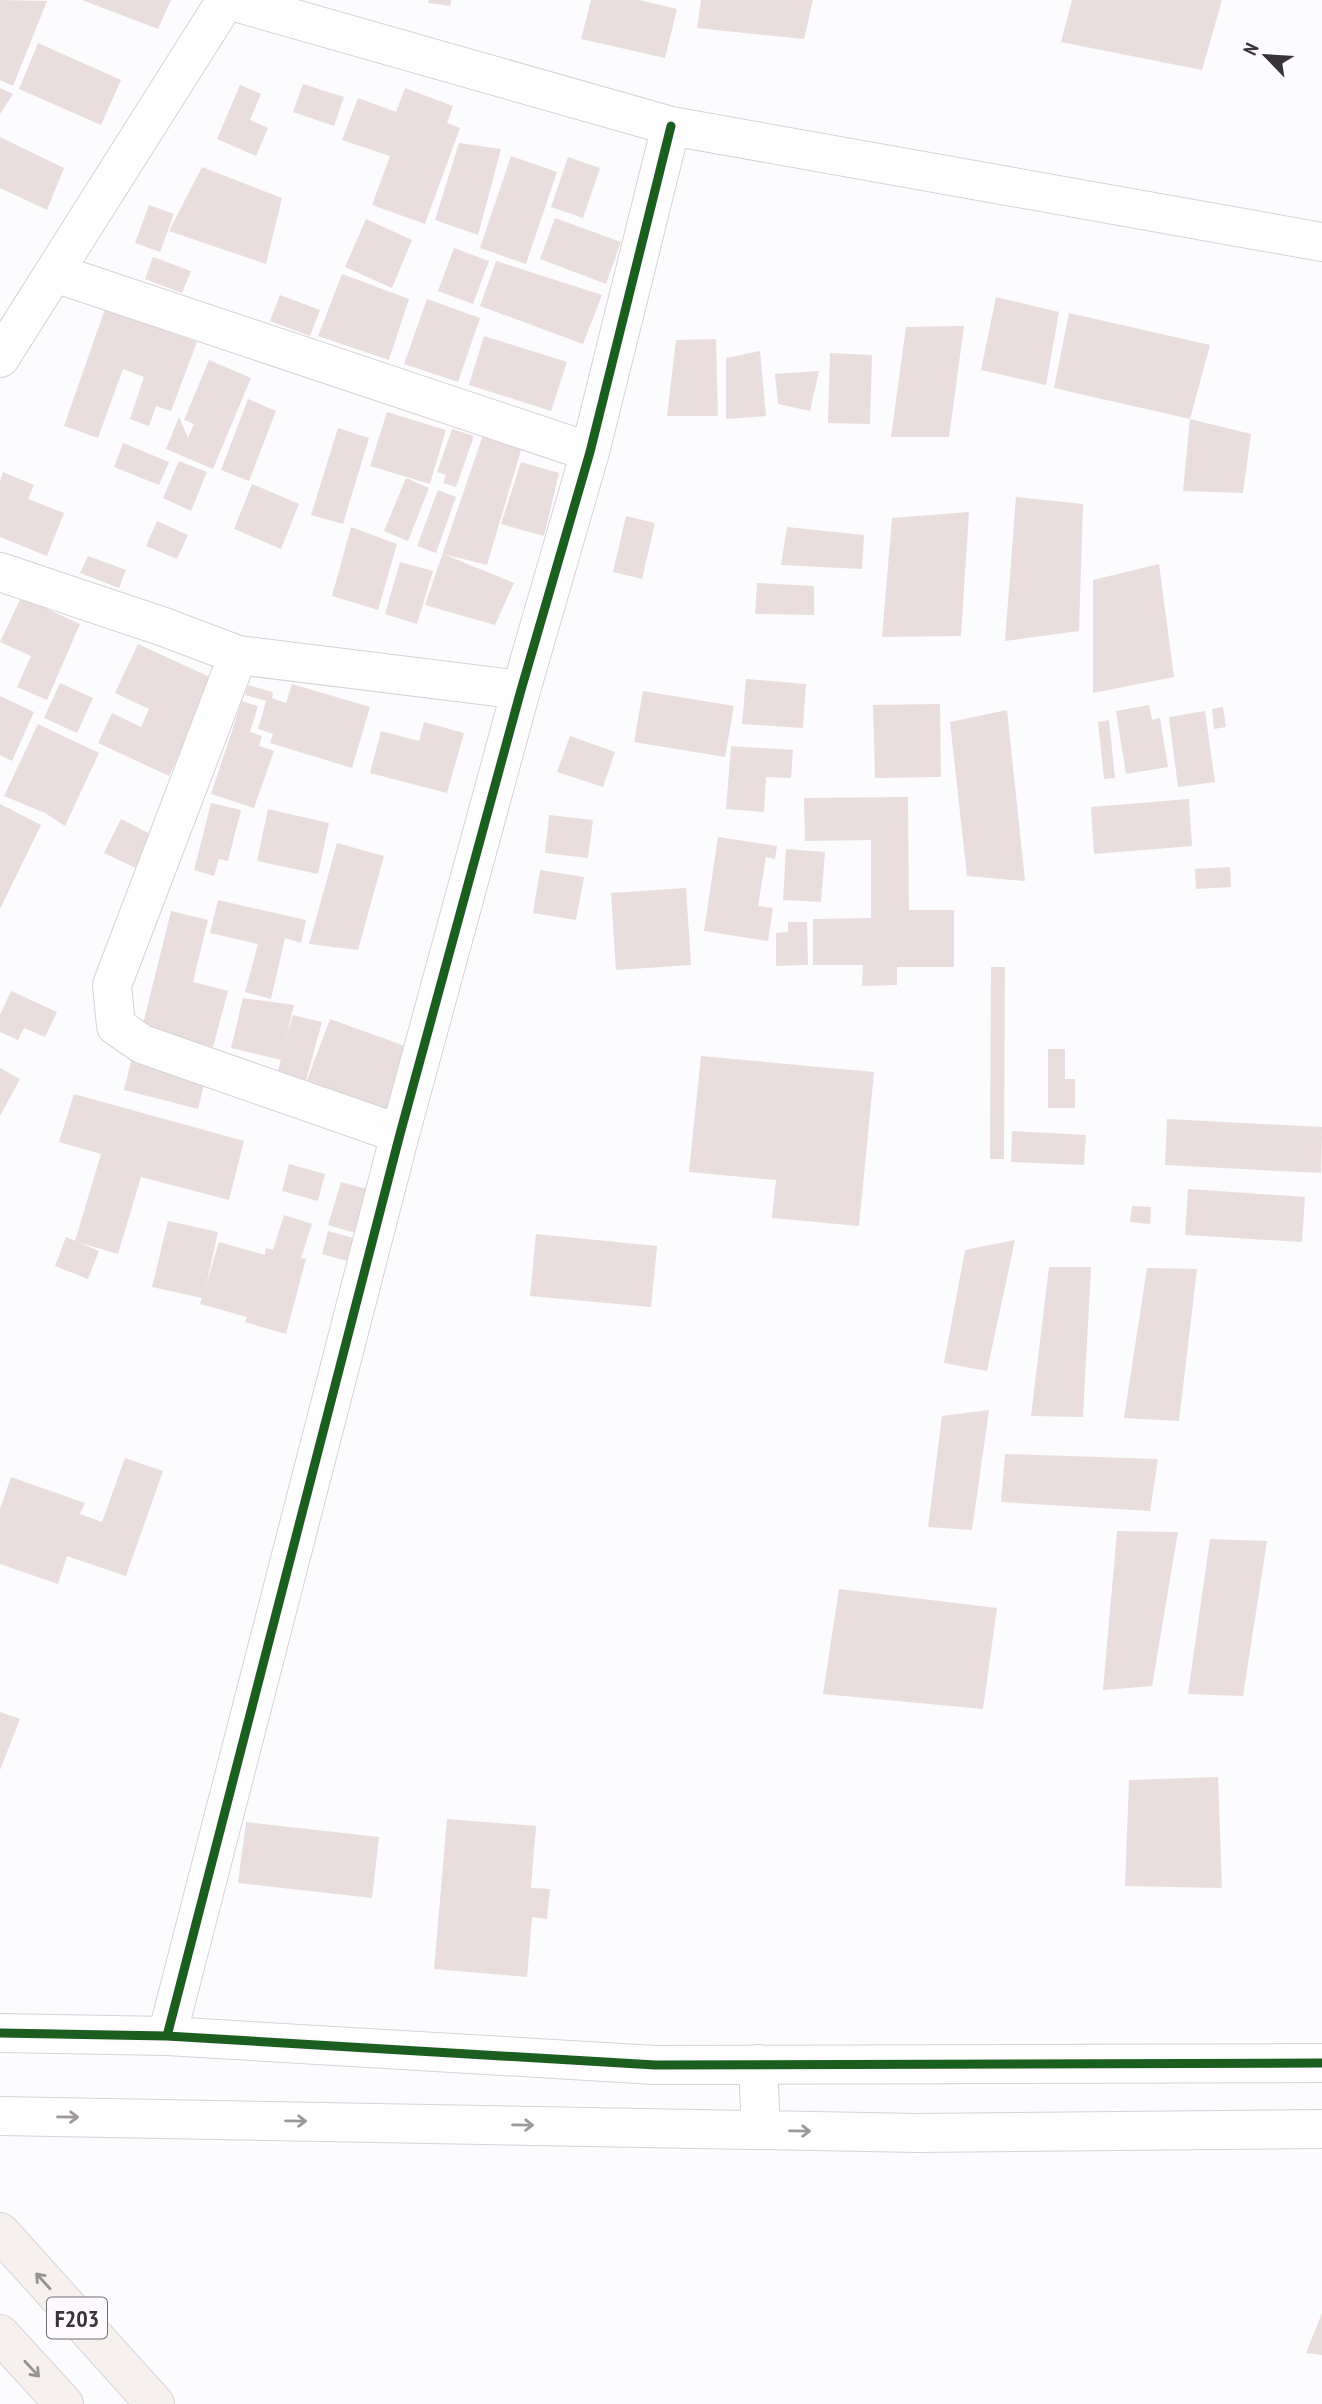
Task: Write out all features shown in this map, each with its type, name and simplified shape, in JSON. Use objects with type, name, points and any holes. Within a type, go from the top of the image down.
[{"type":"main road","name":"F203","points":[[0,2232],[155,2404]]},
{"type":"main road","name":"F203","points":[[0,2334],[64,2404]]},
{"type":"street","points":[[0,358],[227,0],[671,126],[1322,242]]},
{"type":"street","points":[[167,2036],[400,1134],[521,690],[590,452],[671,126]]},
{"type":"street","points":[[55,273],[590,452]]},
{"type":"street","points":[[0,572],[164,626],[238,655],[521,690]]},
{"type":"street","points":[[238,655],[112,985],[116,1026],[142,1044],[400,1134]]},
{"type":"street","points":[[0,2032],[167,2036],[655,2064],[1322,2063]]},
{"type":"street","points":[[758,2064],[761,2130]]},
{"type":"street","points":[[0,2116],[932,2133],[1322,2129]]},
{"type":"building","points":[[0,0],[47,1],[13,86],[0,80]]},
{"type":"building","points":[[82,0],[171,0],[158,29]]},
{"type":"building","points":[[429,0],[451,0],[450,6],[428,3]]},
{"type":"building","points":[[591,0],[639,0],[677,9],[665,58],[581,39]]},
{"type":"building","points":[[701,0],[813,0],[804,39],[697,28]]},
{"type":"building","points":[[1072,0],[1222,0],[1202,70],[1061,42]]},
{"type":"building","points":[[38,43],[121,80],[101,125],[19,89]]},
{"type":"building","points":[[303,84],[344,97],[334,126],[293,112]]},
{"type":"building","points":[[240,85],[261,94],[250,120],[268,128],[256,156],[217,139]]},
{"type":"building","points":[[0,88],[13,94],[0,114]]},
{"type":"building","points":[[405,88],[453,106],[447,123],[460,128],[425,224],[372,205],[390,156],[342,140],[358,98],[396,112]]},
{"type":"building","points":[[0,137],[64,168],[47,210],[0,188]]},
{"type":"building","points":[[459,143],[501,149],[478,235],[435,220]]},
{"type":"building","points":[[511,156],[557,172],[526,264],[480,248]]},
{"type":"building","points":[[568,157],[600,168],[583,218],[551,207]]},
{"type":"building","points":[[202,167],[282,198],[266,264],[169,231]]},
{"type":"building","points":[[149,205],[174,214],[160,252],[135,243]]},
{"type":"building","points":[[555,218],[621,242],[606,284],[540,259]]},
{"type":"building","points":[[366,219],[412,240],[392,288],[345,267]]},
{"type":"building","points":[[454,248],[489,261],[473,304],[438,291]]},
{"type":"building","points":[[153,257],[191,271],[182,293],[145,279]]},
{"type":"building","points":[[496,261],[602,295],[583,344],[480,306]]},
{"type":"building","points":[[342,274],[409,299],[389,360],[318,336]]},
{"type":"building","points":[[280,295],[320,310],[310,336],[270,321]]},
{"type":"building","points":[[996,297],[1059,312],[1046,385],[981,370]]},
{"type":"building","points":[[427,299],[480,318],[458,382],[404,364]]},
{"type":"building","points":[[105,309],[197,342],[171,411],[156,406],[149,426],[130,419],[144,377],[123,369],[98,438],[64,426]]},
{"type":"building","points":[[1069,313],[1210,345],[1190,419],[1054,388]]},
{"type":"building","points":[[964,326],[949,437],[891,437],[906,327]]},
{"type":"building","points":[[484,336],[567,362],[551,411],[469,385]]},
{"type":"building","points":[[716,339],[718,416],[667,416],[676,340]]},
{"type":"building","points":[[760,351],[766,416],[726,419],[726,358]]},
{"type":"building","points":[[830,353],[872,355],[870,424],[828,423]]},
{"type":"building","points":[[209,360],[251,378],[213,469],[166,449],[179,417],[188,438],[194,424],[184,420]]},
{"type":"building","points":[[819,371],[810,411],[778,404],[775,374]]},
{"type":"building","points":[[248,399],[276,411],[249,481],[221,470]]},
{"type":"building","points":[[387,412],[446,430],[430,484],[370,466]]},
{"type":"building","points":[[1190,419],[1251,434],[1243,493],[1183,491]]},
{"type":"building","points":[[338,428],[369,438],[343,524],[311,515]]},
{"type":"building","points":[[452,429],[474,436],[456,487],[443,483],[446,475],[437,472]]},
{"type":"building","points":[[483,435],[521,450],[487,565],[443,554],[514,583],[495,625],[425,605]]},
{"type":"building","points":[[123,443],[169,462],[159,485],[114,467]]},
{"type":"building","points":[[179,461],[207,472],[191,511],[163,498]]},
{"type":"building","points":[[521,462],[559,473],[544,536],[501,524]]},
{"type":"building","points":[[3,472],[34,485],[28,499],[64,513],[47,556],[0,537],[0,481]]},
{"type":"building","points":[[406,478],[429,488],[408,541],[384,531]]},
{"type":"building","points":[[252,484],[299,504],[281,549],[234,529]]},
{"type":"building","points":[[438,490],[456,497],[436,553],[417,546]]},
{"type":"building","points":[[1016,497],[1083,504],[1079,631],[1005,641]]},
{"type":"building","points":[[969,512],[961,636],[882,637],[892,518]]},
{"type":"building","points":[[626,516],[655,523],[642,579],[613,572]]},
{"type":"building","points":[[157,521],[188,535],[177,559],[146,546]]},
{"type":"building","points":[[351,527],[397,544],[378,610],[332,596]]},
{"type":"building","points":[[787,527],[864,535],[862,569],[781,565]]},
{"type":"building","points":[[88,556],[126,570],[119,588],[80,573]]},
{"type":"building","points":[[400,562],[433,571],[417,624],[385,614]]},
{"type":"building","points":[[1159,564],[1174,677],[1093,693],[1093,580]]},
{"type":"building","points":[[757,583],[814,586],[814,615],[755,614]]},
{"type":"building","points":[[21,597],[80,624],[47,700],[17,687],[31,656],[0,642]]},
{"type":"building","points":[[138,644],[214,679],[169,776],[98,743],[112,713],[141,727],[149,709],[115,693]]},
{"type":"building","points":[[746,679],[806,684],[803,728],[742,724]]},
{"type":"building","points":[[60,683],[93,698],[77,733],[44,718]]},
{"type":"building","points":[[292,684],[370,707],[352,768],[270,743],[273,734],[258,729],[266,701],[245,695],[248,685],[273,692],[272,698],[286,703]]},
{"type":"building","points":[[643,691],[734,706],[725,757],[634,742]]},
{"type":"building","points":[[0,696],[34,712],[12,761],[0,755]]},
{"type":"building","points":[[242,701],[258,706],[250,732],[262,736],[259,746],[274,751],[254,808],[211,794]]},
{"type":"building","points":[[940,704],[941,777],[875,778],[873,705]]},
{"type":"building","points":[[1149,705],[1152,720],[1160,718],[1168,767],[1126,774],[1116,711]]},
{"type":"building","points":[[1223,707],[1226,727],[1214,729],[1212,709]]},
{"type":"building","points":[[1007,710],[1025,881],[967,876],[950,722]]},
{"type":"building","points":[[1205,711],[1215,782],[1178,787],[1169,717]]},
{"type":"building","points":[[1109,720],[1115,778],[1104,779],[1098,722]]},
{"type":"building","points":[[424,722],[464,733],[447,793],[370,773],[381,731],[419,741]]},
{"type":"building","points":[[38,724],[99,753],[65,826],[45,813],[4,796]]},
{"type":"building","points":[[570,736],[615,752],[603,787],[557,772]]},
{"type":"building","points":[[731,746],[793,750],[791,778],[766,777],[764,812],[726,809]]},
{"type":"building","points":[[908,797],[909,910],[954,910],[954,967],[897,967],[897,985],[862,986],[863,965],[813,965],[813,919],[871,918],[871,840],[805,841],[804,798]]},
{"type":"building","points":[[1189,799],[1192,846],[1094,854],[1091,807]]},
{"type":"building","points":[[211,803],[241,810],[228,861],[219,859],[214,876],[194,870]]},
{"type":"building","points":[[0,804],[41,825],[0,909]]},
{"type":"building","points":[[268,809],[329,823],[318,874],[257,861]]},
{"type":"building","points":[[549,815],[593,820],[588,858],[545,853]]},
{"type":"building","points":[[121,819],[156,837],[140,870],[104,853]]},
{"type":"building","points":[[718,837],[777,846],[775,859],[766,857],[758,906],[773,908],[768,941],[704,931]]},
{"type":"building","points":[[337,843],[384,856],[358,950],[309,944]]},
{"type":"building","points":[[786,849],[825,852],[821,902],[783,900]]},
{"type":"building","points":[[1230,867],[1231,887],[1196,889],[1195,869]]},
{"type":"building","points":[[540,870],[584,877],[576,920],[533,913]]},
{"type":"building","points":[[686,888],[691,965],[616,970],[611,893]]},
{"type":"building","points":[[218,900],[306,920],[301,943],[285,938],[271,999],[245,992],[258,944],[210,933]]},
{"type":"building","points":[[171,911],[208,920],[193,982],[228,991],[213,1047],[142,1028]]},
{"type":"building","points":[[788,922],[807,922],[808,965],[776,966],[776,933],[788,932]]},
{"type":"building","points":[[991,967],[1005,967],[1004,1159],[990,1159]]},
{"type":"building","points":[[11,991],[57,1012],[45,1037],[24,1028],[18,1040],[0,1032],[0,1015]]},
{"type":"building","points":[[243,998],[294,1005],[286,1038],[293,1015],[322,1022],[303,1091],[274,1083],[281,1060],[231,1048]]},
{"type":"building","points":[[330,1019],[416,1050],[393,1114],[306,1083]]},
{"type":"building","points":[[1048,1049],[1065,1049],[1065,1079],[1075,1079],[1075,1108],[1048,1108]]},
{"type":"building","points":[[133,1054],[207,1073],[198,1109],[124,1090]]},
{"type":"building","points":[[701,1056],[874,1072],[859,1226],[772,1218],[776,1180],[689,1172]]},
{"type":"building","points":[[0,1068],[20,1079],[0,1116]]},
{"type":"building","points":[[74,1094],[244,1141],[229,1200],[141,1177],[118,1254],[78,1242],[99,1251],[88,1279],[55,1266],[66,1237],[75,1241],[101,1154],[59,1142]]},
{"type":"building","points":[[1167,1119],[1322,1127],[1321,1173],[1165,1165]]},
{"type":"building","points":[[1012,1131],[1086,1135],[1084,1165],[1011,1162]]},
{"type":"building","points":[[289,1164],[325,1174],[318,1201],[282,1191]]},
{"type":"building","points":[[341,1182],[378,1192],[365,1236],[328,1225]]},
{"type":"building","points":[[1188,1189],[1305,1197],[1302,1242],[1185,1235]]},
{"type":"building","points":[[1132,1206],[1151,1207],[1150,1224],[1130,1222]]},
{"type":"building","points":[[284,1215],[312,1224],[301,1258],[306,1259],[286,1334],[245,1322],[247,1317],[200,1304],[202,1298],[152,1287],[168,1221],[218,1232],[206,1286],[219,1242],[265,1255],[266,1248],[273,1250]]},
{"type":"building","points":[[328,1231],[364,1241],[358,1264],[322,1254]]},
{"type":"building","points":[[536,1234],[657,1246],[651,1307],[530,1296]]},
{"type":"building","points":[[1015,1240],[987,1371],[944,1363],[965,1250]]},
{"type":"building","points":[[1049,1267],[1091,1267],[1083,1417],[1031,1416]]},
{"type":"building","points":[[1147,1268],[1197,1269],[1179,1421],[1124,1418]]},
{"type":"building","points":[[989,1410],[972,1530],[928,1527],[942,1416]]},
{"type":"building","points":[[1005,1454],[1158,1459],[1150,1511],[1001,1502]]},
{"type":"building","points":[[125,1458],[163,1471],[126,1576],[67,1556],[58,1584],[0,1564],[0,1509],[11,1477],[85,1503],[80,1514],[102,1522]]},
{"type":"building","points":[[1117,1531],[1178,1532],[1152,1686],[1103,1690]]},
{"type":"building","points":[[1210,1539],[1267,1541],[1243,1696],[1188,1694]]},
{"type":"building","points":[[839,1589],[997,1608],[983,1709],[823,1694]]},
{"type":"building","points":[[0,1712],[20,1719],[0,1770]]},
{"type":"building","points":[[1218,1777],[1222,1888],[1125,1886],[1129,1780]]},
{"type":"building","points":[[447,1819],[536,1826],[531,1888],[550,1889],[547,1919],[532,1917],[527,1977],[434,1969]]},
{"type":"building","points":[[246,1822],[379,1837],[372,1898],[238,1883]]},
{"type":"building","points":[[1322,2313],[1322,2355],[1306,2353]]},
{"type":"cycle path","points":[[167,2036],[400,1134],[521,690],[590,452],[671,126]]},
{"type":"cycle path","points":[[0,2033],[167,2036],[655,2065],[1322,2063]]}]
